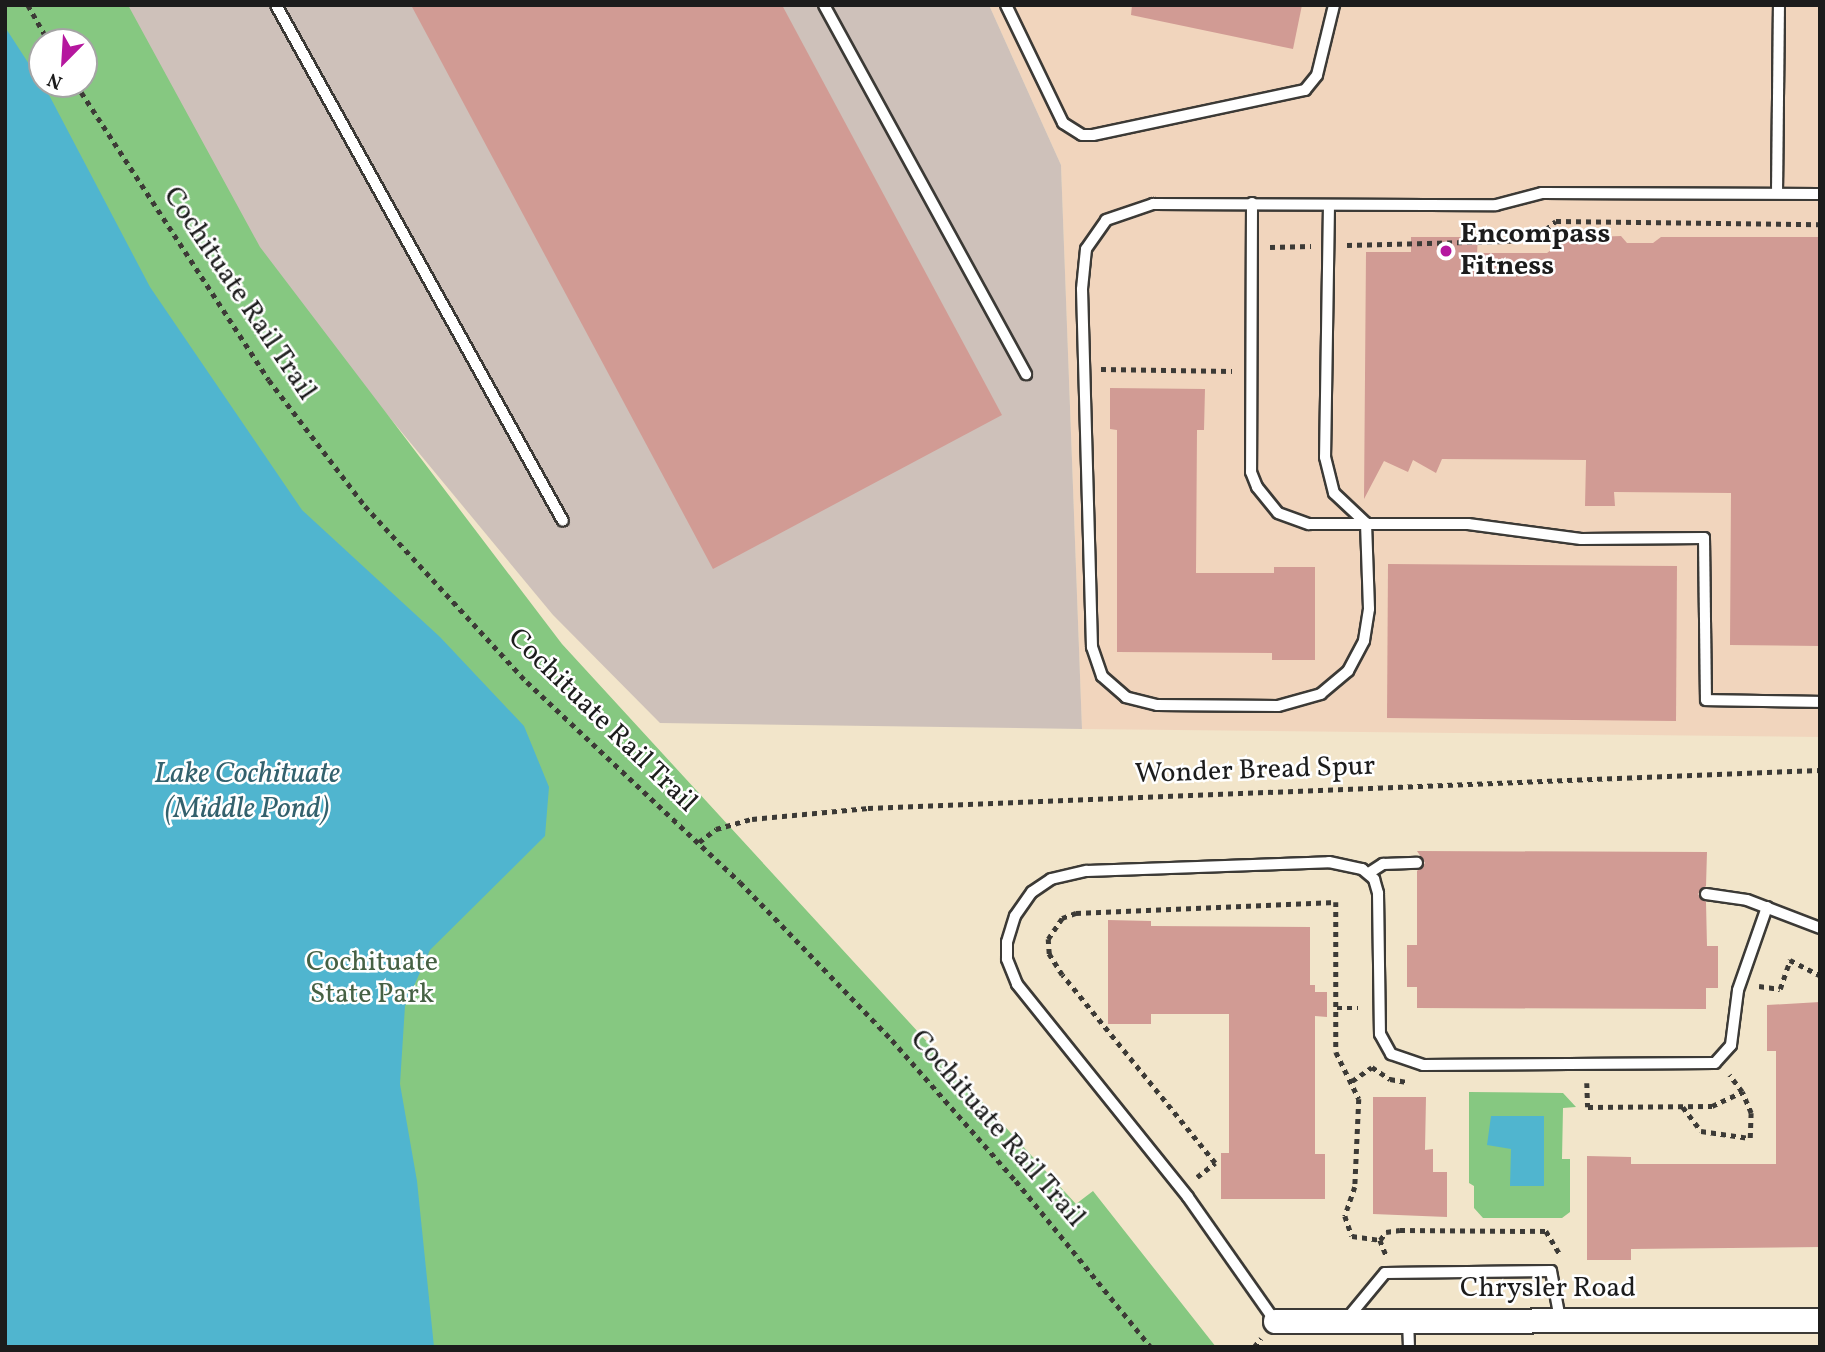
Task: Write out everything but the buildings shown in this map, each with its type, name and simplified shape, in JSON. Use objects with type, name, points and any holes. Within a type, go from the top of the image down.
[{"type":"street","name":"Chrysler Road","points":[[1275,1321],[1820,1320]]},
{"type":"lane","points":[[275,5],[563,521]]},
{"type":"lane","points":[[824,5],[1026,374]]},
{"type":"lane","points":[[1006,5],[1063,123],[1082,135],[1093,135],[1305,90],[1317,75],[1334,5]]},
{"type":"lane","points":[[1777,193],[1779,5]]},
{"type":"lane","points":[[1329,205],[1325,457],[1334,493],[1366,523],[1368,626],[1357,658],[1335,684],[1307,701],[1278,706],[1157,705],[1126,697],[1102,676],[1092,647],[1083,268],[1086,249],[1106,220],[1153,204],[1496,205],[1542,193],[1820,194]]},
{"type":"lane","points":[[1252,204],[1250,455],[1257,487],[1278,513],[1294,522],[1468,524],[1581,538],[1704,538],[1706,700],[1820,702]]},
{"type":"lane","points":[[1275,1321],[1188,1197],[1023,992],[1009,967],[1007,942],[1026,899],[1062,875],[1329,862],[1369,873],[1383,864],[1417,863]]},
{"type":"lane","points":[[1369,873],[1378,893],[1380,1034],[1391,1054],[1423,1065],[1715,1063],[1731,1045],[1738,990],[1767,907]]},
{"type":"lane","points":[[1706,894],[1731,896],[1820,928]]},
{"type":"lane","points":[[1346,1320],[1385,1273],[1551,1271],[1560,1319]]},
{"type":"lane","points":[[1408,1319],[1409,1347]]},
{"type":"path","points":[[28,5],[41,28]]},
{"type":"path","name":"Cochituate Rail Trail","points":[[85,98],[269,380],[365,506],[527,682],[699,842],[935,1088],[1151,1347]]},
{"type":"path","points":[[1251,248],[1508,241],[1538,236],[1556,221],[1820,224]]},
{"type":"path","points":[[1084,369],[1236,371],[1236,358]]},
{"type":"path","name":"Wonder Bread Spur","points":[[699,842],[716,829],[752,819],[868,808],[1820,770]]},
{"type":"path","points":[[1197,1177],[1215,1163],[1049,954],[1048,939],[1062,918],[1097,911],[1336,902],[1336,1052],[1359,1099],[1354,1187],[1347,1227],[1352,1236],[1380,1240]]},
{"type":"path","points":[[1337,1008],[1358,1008]]},
{"type":"path","points":[[1683,1106],[1701,1132],[1750,1138],[1751,1113],[1742,1092]]},
{"type":"path","points":[[1380,1240],[1386,1232],[1400,1230],[1546,1231],[1563,1262]]},
{"type":"path","points":[[1379,1258],[1387,1254],[1380,1240]]},
{"type":"shaded area","points":[[108,5],[989,5],[1061,165],[1082,729],[660,723],[553,615],[289,296]]},
{"type":"shaded area","points":[[989,5],[1820,5],[1820,737],[1082,729],[1061,165]]},
{"type":"green space","name":"Cochituate State Park","points":[[5,5],[128,5],[260,247],[562,644],[1076,1204],[1093,1191],[1216,1347],[5,1347]]},
{"type":"green space","points":[[1469,1092],[1563,1093],[1576,1107],[1563,1108],[1562,1159],[1570,1159],[1570,1212],[1562,1218],[1483,1218],[1474,1208],[1474,1186],[1469,1183]]},
{"type":"water","name":"Lake Cochituate (Middle Pond)","points":[[5,27],[28,63],[28,98],[51,98],[150,287],[302,510],[440,637],[524,726],[549,787],[545,836],[430,950],[405,1006],[400,1084],[417,1181],[434,1347],[5,1347]]},
{"type":"water","points":[[1491,1116],[1544,1116],[1544,1186],[1510,1186],[1511,1149],[1487,1145]]},
{"type":"place","name":"Encompass Fitness","points":[[1446,251]]}]
